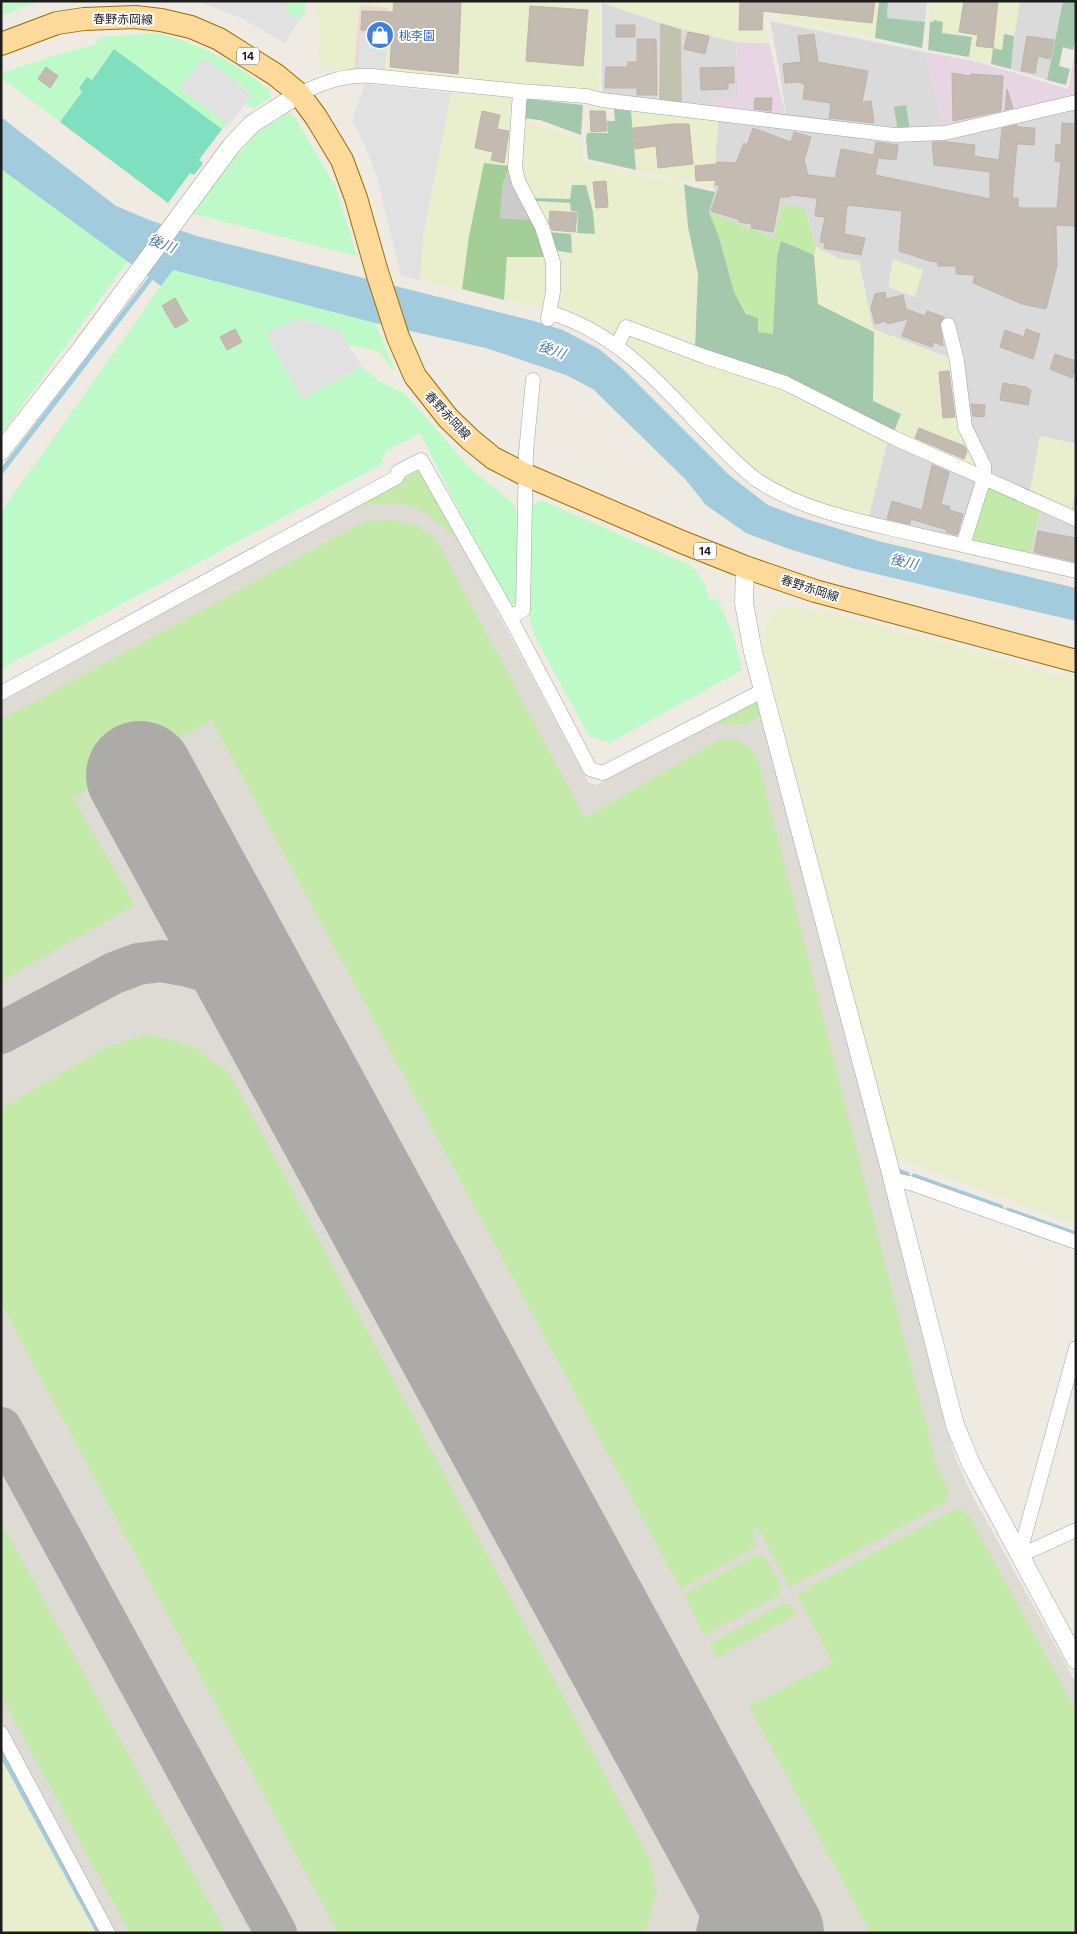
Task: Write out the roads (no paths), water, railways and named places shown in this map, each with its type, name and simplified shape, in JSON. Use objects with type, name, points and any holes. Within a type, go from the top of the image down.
[{"type":"main road","name":"春野赤岡線","points":[[1,44],[57,23],[84,19],[135,18],[161,20],[191,28],[219,39],[276,75],[299,94],[316,117],[342,160],[356,198],[398,337],[415,376],[448,418],[493,458],[526,475],[745,567],[815,591],[871,607],[1076,661]]},
{"type":"street","points":[[1,451],[133,279],[232,145],[252,124],[299,94],[325,82],[363,75],[586,96],[602,100],[894,135],[945,133],[1076,102]]},
{"type":"street","points":[[520,91],[515,168],[519,183],[542,227],[553,262],[553,292],[550,316],[570,319],[597,332],[618,346],[647,370],[727,454],[756,479],[786,496],[827,512],[1076,571]]},
{"type":"street","points":[[948,325],[957,361],[965,426],[984,466],[984,478],[963,545]]},
{"type":"street","points":[[618,346],[626,327],[706,358],[785,383],[894,438],[1076,519]]},
{"type":"street","points":[[510,617],[523,610],[526,452],[532,380]]},
{"type":"street","points":[[1,692],[397,477],[398,472],[421,460],[510,617],[590,769],[603,773],[764,690]]},
{"type":"street","points":[[745,567],[744,603],[753,652],[955,1425],[970,1464],[1076,1660]]},
{"type":"street","points":[[893,1183],[900,1181],[910,1183],[1076,1242]]},
{"type":"street","points":[[1019,1556],[1076,1348]]},
{"type":"street","points":[[1019,1556],[1076,1530]]},
{"type":"street","points":[[1,1733],[108,1933]]},
{"type":"water","name":"後川","points":[[1,117],[116,206],[152,221],[197,236],[534,321],[563,330],[599,349],[622,368],[729,475],[768,505],[878,541],[1076,588],[1076,621],[855,569],[792,550],[746,533],[706,505],[685,479],[593,389],[566,375],[486,348],[375,323],[173,270],[161,286],[1,169]]},
{"type":"waterway","points":[[1,472],[154,274]]},
{"type":"waterway","points":[[898,1171],[907,1174]]},
{"type":"waterway","points":[[914,1176],[1001,1207]]},
{"type":"waterway","points":[[1008,1210],[1076,1234]]},
{"type":"waterway","points":[[1,1753],[99,1933]]},
{"type":"place","name":"桃李園","points":[[380,35]]}]
